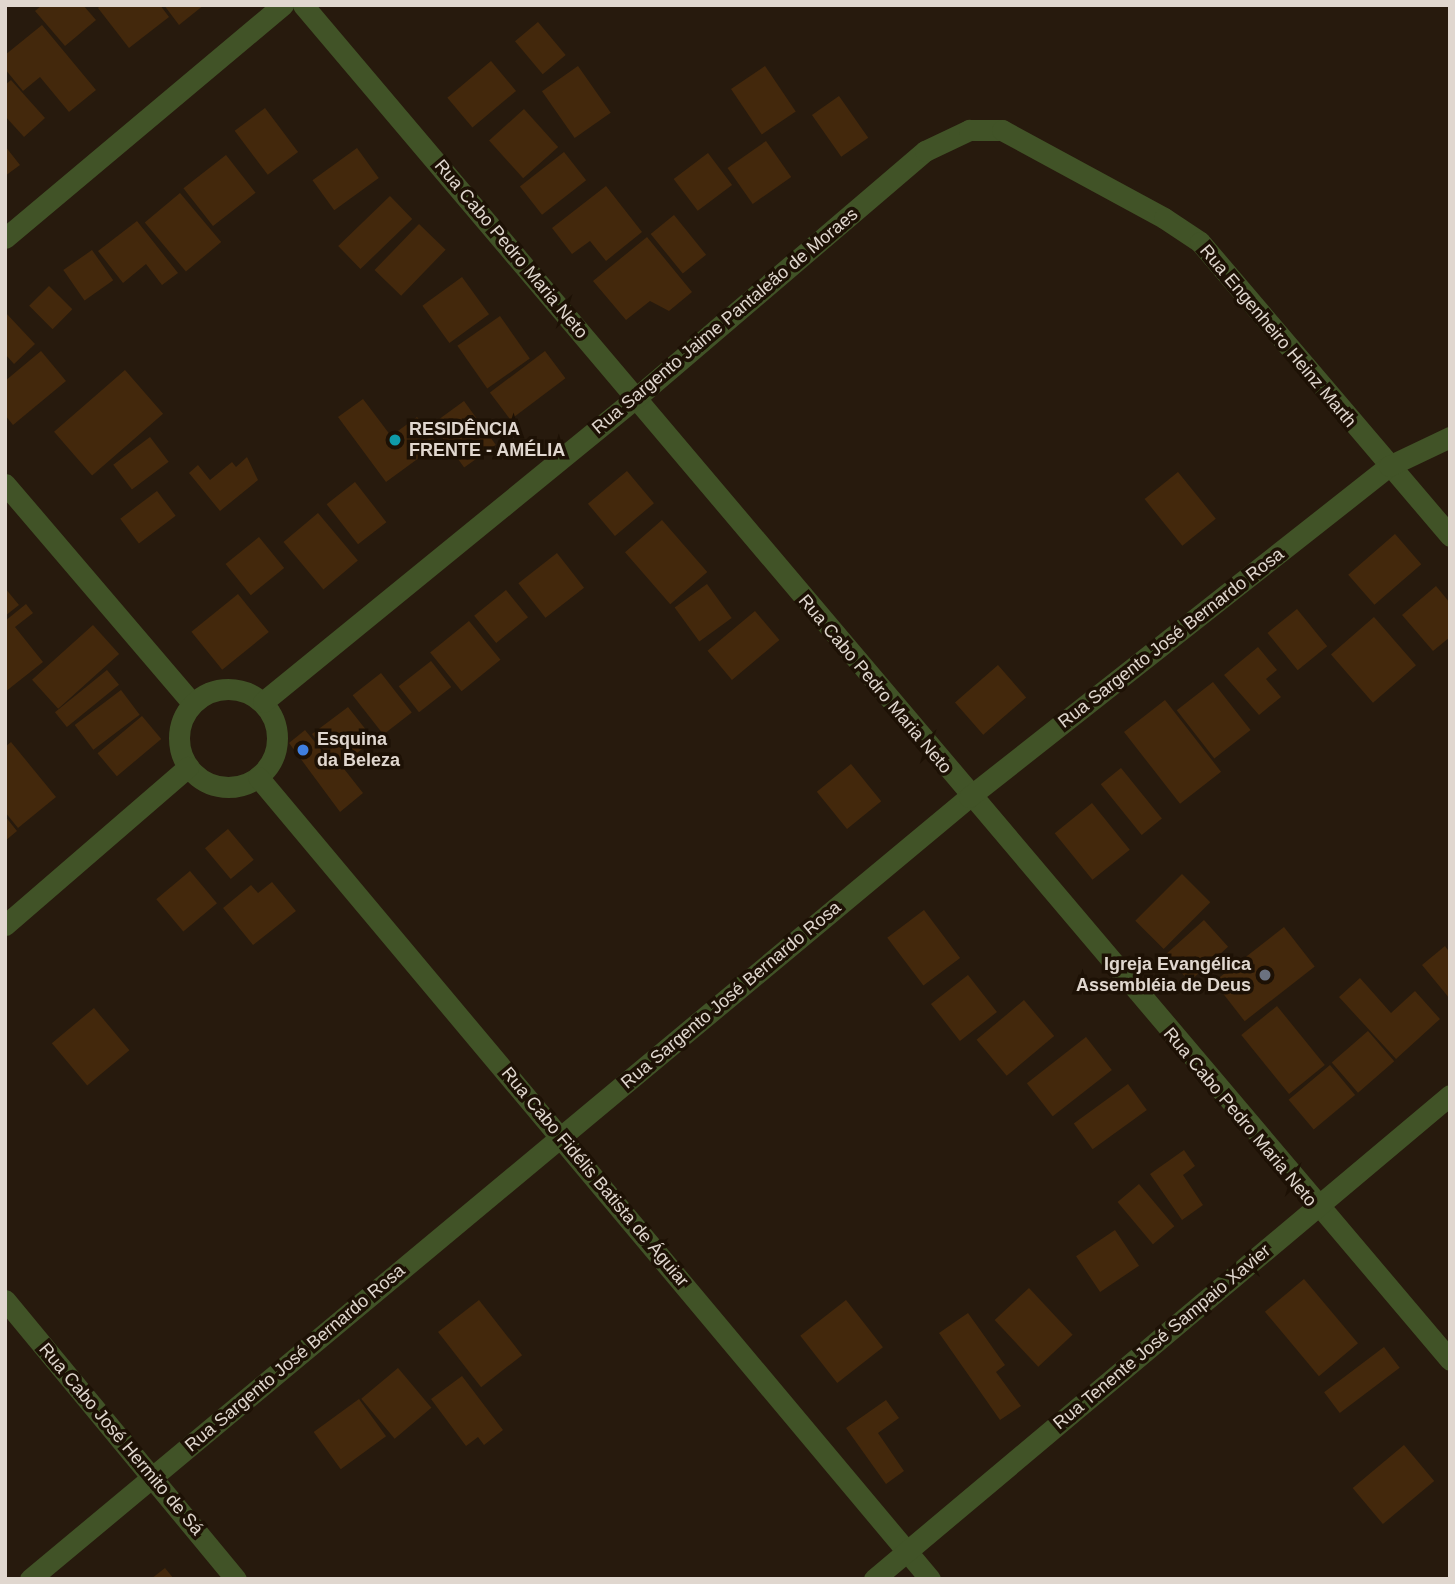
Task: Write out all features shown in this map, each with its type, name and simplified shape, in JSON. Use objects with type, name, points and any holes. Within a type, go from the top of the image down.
[{"type":"street","points":[[5,239],[283,5]]},
{"type":"street","name":"Rua Cabo Pedro Maria Neto","points":[[303,5],[637,397],[969,797],[1317,1208],[1450,1360]]},
{"type":"street","name":"Rua Engenheiro Heinz Marth","points":[[925,151],[969,130],[1002,130],[1164,218],[1200,242],[1450,536]]},
{"type":"street","name":"Rua Sargento Jaime Pantaleão de Moraes","points":[[263,702],[637,397],[925,151]]},
{"type":"street","name":"Rua Sargento José Bernardo Rosa","points":[[30,1579],[969,797],[1389,466],[1450,437]]},
{"type":"street","points":[[5,484],[193,704]]},
{"type":"street","points":[[233,689],[263,702],[278,732],[277,750],[258,777],[244,784],[214,785],[188,767],[179,739],[181,723],[193,704],[215,690],[233,689]]},
{"type":"street","points":[[5,925],[188,767]]},
{"type":"street","name":"Rua Cabo Fidélis Batista de Águiar","points":[[258,777],[563,1136],[930,1579]]},
{"type":"street","name":"Rua Tenente José Sampaio Xavier","points":[[874,1579],[1450,1095]]},
{"type":"street","name":"Rua Cabo José Hermito de Sá","points":[[5,1300],[236,1579]]},
{"type":"building","points":[[42,5],[83,5],[96,20],[65,46],[35,11]]},
{"type":"building","points":[[101,5],[160,5],[169,17],[129,48],[98,8]]},
{"type":"building","points":[[164,5],[204,5],[179,25]]},
{"type":"building","points":[[538,22],[566,55],[543,74],[515,41]]},
{"type":"building","points":[[42,25],[96,90],[69,112],[40,77],[23,91],[5,69],[5,55]]},
{"type":"building","points":[[491,61],[516,91],[472,128],[447,98]]},
{"type":"building","points":[[578,66],[611,113],[575,138],[542,91]]},
{"type":"building","points":[[765,66],[796,112],[762,135],[731,89]]},
{"type":"building","points":[[11,80],[45,118],[24,137],[5,116],[5,85]]},
{"type":"building","points":[[839,96],[868,138],[841,157],[812,115]]},
{"type":"building","points":[[265,108],[298,152],[268,175],[235,131]]},
{"type":"building","points":[[524,109],[558,147],[523,178],[489,140]]},
{"type":"building","points":[[766,141],[791,177],[753,204],[727,168]]},
{"type":"building","points":[[5,146],[20,165],[5,176]]},
{"type":"building","points":[[357,148],[379,178],[334,210],[313,180]]},
{"type":"building","points":[[564,152],[586,180],[542,215],[520,186]]},
{"type":"building","points":[[708,153],[732,185],[698,211],[674,179]]},
{"type":"building","points":[[226,155],[256,193],[213,226],[183,188]]},
{"type":"building","points":[[606,186],[642,232],[606,261],[590,241],[572,254],[552,228]]},
{"type":"building","points":[[180,193],[221,242],[186,272],[145,223]]},
{"type":"building","points":[[390,196],[412,219],[360,269],[338,246]]},
{"type":"building","points":[[674,215],[706,255],[683,274],[651,234]]},
{"type":"building","points":[[137,221],[178,273],[162,285],[146,264],[123,283],[98,251]]},
{"type":"building","points":[[419,224],[446,250],[401,296],[375,270]]},
{"type":"building","points":[[647,237],[692,292],[669,311],[650,301],[626,320],[593,281]]},
{"type":"building","points":[[92,250],[113,280],[85,300],[63,270]]},
{"type":"building","points":[[462,277],[489,314],[449,343],[422,306]]},
{"type":"building","points":[[49,286],[72,309],[53,329],[29,306]]},
{"type":"building","points":[[5,312],[35,344],[14,364],[5,354]]},
{"type":"building","points":[[500,316],[530,359],[487,388],[457,346]]},
{"type":"building","points":[[41,351],[66,381],[13,425],[5,415],[5,381]]},
{"type":"building","points":[[545,351],[565,378],[510,420],[490,393]]},
{"type":"building","points":[[125,370],[163,414],[92,475],[54,432]]},
{"type":"building","name":"RESIDÊNCIA FRENTE - AMÉLIA","points":[[363,399],[391,436],[417,417],[438,444],[386,482],[338,417]]},
{"type":"building","points":[[464,401],[496,445],[464,468],[432,424]]},
{"type":"building","points":[[150,437],[169,462],[132,489],[113,465]]},
{"type":"building","points":[[247,457],[258,480],[220,511],[189,473],[198,465],[210,480],[232,462],[236,467]]},
{"type":"building","points":[[627,471],[654,503],[615,536],[588,504]]},
{"type":"building","points":[[1178,472],[1216,519],[1182,546],[1145,499]]},
{"type":"building","points":[[355,482],[386,522],[358,544],[327,504]]},
{"type":"building","points":[[157,491],[176,516],[139,543],[120,519]]},
{"type":"building","points":[[318,513],[358,560],[323,589],[284,542]]},
{"type":"building","points":[[662,520],[707,572],[670,604],[625,552]]},
{"type":"building","points":[[1395,534],[1421,564],[1374,605],[1348,575]]},
{"type":"building","points":[[259,537],[284,568],[251,595],[226,564]]},
{"type":"building","points":[[557,553],[584,588],[545,618],[518,583]]},
{"type":"building","points":[[707,584],[732,618],[699,641],[675,608]]},
{"type":"building","points":[[1436,586],[1450,603],[1450,637],[1433,651],[1402,615]]},
{"type":"building","points":[[5,588],[19,605],[5,616]]},
{"type":"building","points":[[506,590],[528,617],[496,643],[474,616]]},
{"type":"building","points":[[238,594],[269,632],[222,670],[191,632]]},
{"type":"building","points":[[26,604],[33,613],[15,627],[43,662],[5,692],[5,621]]},
{"type":"building","points":[[1297,609],[1327,646],[1298,670],[1267,633]]},
{"type":"building","points":[[755,611],[779,640],[732,680],[708,651]]},
{"type":"building","points":[[1374,617],[1416,665],[1373,703],[1331,654]]},
{"type":"building","points":[[469,621],[500,660],[462,691],[430,652]]},
{"type":"building","points":[[93,625],[119,654],[58,709],[32,680]]},
{"type":"building","points":[[1258,647],[1277,670],[1266,679],[1281,697],[1259,715],[1224,675]]},
{"type":"building","points":[[431,661],[451,687],[419,712],[399,686]]},
{"type":"building","points":[[998,665],[1026,697],[983,735],[955,702]]},
{"type":"building","points":[[107,670],[119,685],[67,727],[55,712]]},
{"type":"building","points":[[381,673],[412,712],[383,735],[353,695]]},
{"type":"building","points":[[1213,682],[1251,730],[1214,758],[1177,710]]},
{"type":"building","points":[[121,690],[140,715],[93,750],[75,725]]},
{"type":"building","points":[[1165,700],[1221,772],[1180,804],[1124,732]]},
{"type":"building","points":[[348,707],[374,740],[341,765],[363,793],[340,812],[289,743],[305,730],[337,769],[312,734]]},
{"type":"building","points":[[142,716],[161,739],[117,776],[98,753]]},
{"type":"building","points":[[11,742],[56,797],[18,828],[5,812],[5,747]]},
{"type":"building","points":[[851,764],[881,801],[847,829],[817,792]]},
{"type":"building","points":[[1121,768],[1162,819],[1142,835],[1101,784]]},
{"type":"building","points":[[1092,803],[1130,850],[1092,880],[1055,833]]},
{"type":"building","points":[[5,816],[17,831],[5,841]]},
{"type":"building","points":[[228,829],[254,860],[231,879],[205,848]]},
{"type":"building","points":[[190,871],[217,903],[183,931],[156,899]]},
{"type":"building","points":[[1182,874],[1210,902],[1164,949],[1135,921]]},
{"type":"building","points":[[272,882],[296,911],[253,945],[223,908],[251,885],[258,893]]},
{"type":"building","points":[[924,910],[960,958],[923,986],[887,938]]},
{"type":"building","points":[[1204,920],[1228,947],[1189,982],[1165,955]]},
{"type":"building","name":"Igreja Evangélica Assembléia de Deus","points":[[1284,927],[1315,966],[1245,1021],[1214,982]]},
{"type":"building","points":[[1445,946],[1450,953],[1450,999],[1422,965]]},
{"type":"building","points":[[968,975],[997,1012],[960,1041],[931,1004]]},
{"type":"building","points":[[1360,978],[1391,1013],[1415,991],[1440,1019],[1396,1059],[1339,997]]},
{"type":"building","points":[[1024,1000],[1054,1036],[1007,1076],[977,1040]]},
{"type":"building","points":[[1277,1006],[1325,1065],[1289,1094],[1241,1035]]},
{"type":"building","points":[[94,1008],[129,1050],[87,1085],[52,1043]]},
{"type":"building","points":[[1368,1031],[1394,1061],[1358,1093],[1332,1062]]},
{"type":"building","points":[[1086,1037],[1112,1070],[1053,1116],[1027,1083]]},
{"type":"building","points":[[1330,1065],[1355,1095],[1314,1130],[1289,1100]]},
{"type":"building","points":[[1128,1084],[1147,1110],[1093,1149],[1074,1123]]},
{"type":"building","points":[[1184,1150],[1195,1166],[1183,1175],[1203,1205],[1182,1220],[1150,1174]]},
{"type":"building","points":[[1139,1184],[1174,1226],[1153,1244],[1118,1202]]},
{"type":"building","points":[[1115,1230],[1139,1266],[1100,1292],[1076,1256]]},
{"type":"building","points":[[1304,1279],[1358,1343],[1319,1376],[1265,1312]]},
{"type":"building","points":[[1029,1288],[1073,1335],[1038,1367],[995,1320]]},
{"type":"building","points":[[479,1300],[522,1355],[481,1387],[438,1332]]},
{"type":"building","points":[[846,1300],[883,1347],[837,1383],[800,1336]]},
{"type":"building","points":[[968,1313],[1005,1365],[996,1372],[1021,1406],[1000,1420],[939,1333]]},
{"type":"building","points":[[1384,1347],[1400,1368],[1340,1413],[1324,1392]]},
{"type":"building","points":[[398,1368],[431,1408],[395,1439],[361,1399]]},
{"type":"building","points":[[462,1376],[503,1430],[484,1445],[478,1437],[466,1446],[431,1399]]},
{"type":"building","points":[[359,1399],[386,1436],[341,1469],[314,1432]]},
{"type":"building","points":[[886,1400],[899,1418],[878,1433],[904,1471],[886,1484],[846,1428]]},
{"type":"building","points":[[1404,1445],[1434,1481],[1383,1524],[1353,1488]]},
{"type":"building","points":[[165,1568],[174,1579],[151,1579]]},
{"type":"place","name":"RESIDÊNCIA FRENTE - AMÉLIA","points":[[395,440]]},
{"type":"place","name":"Esquina da Beleza","points":[[303,750]]},
{"type":"place","name":"Igreja Evangélica Assembléia de Deus","points":[[1265,975]]}]
